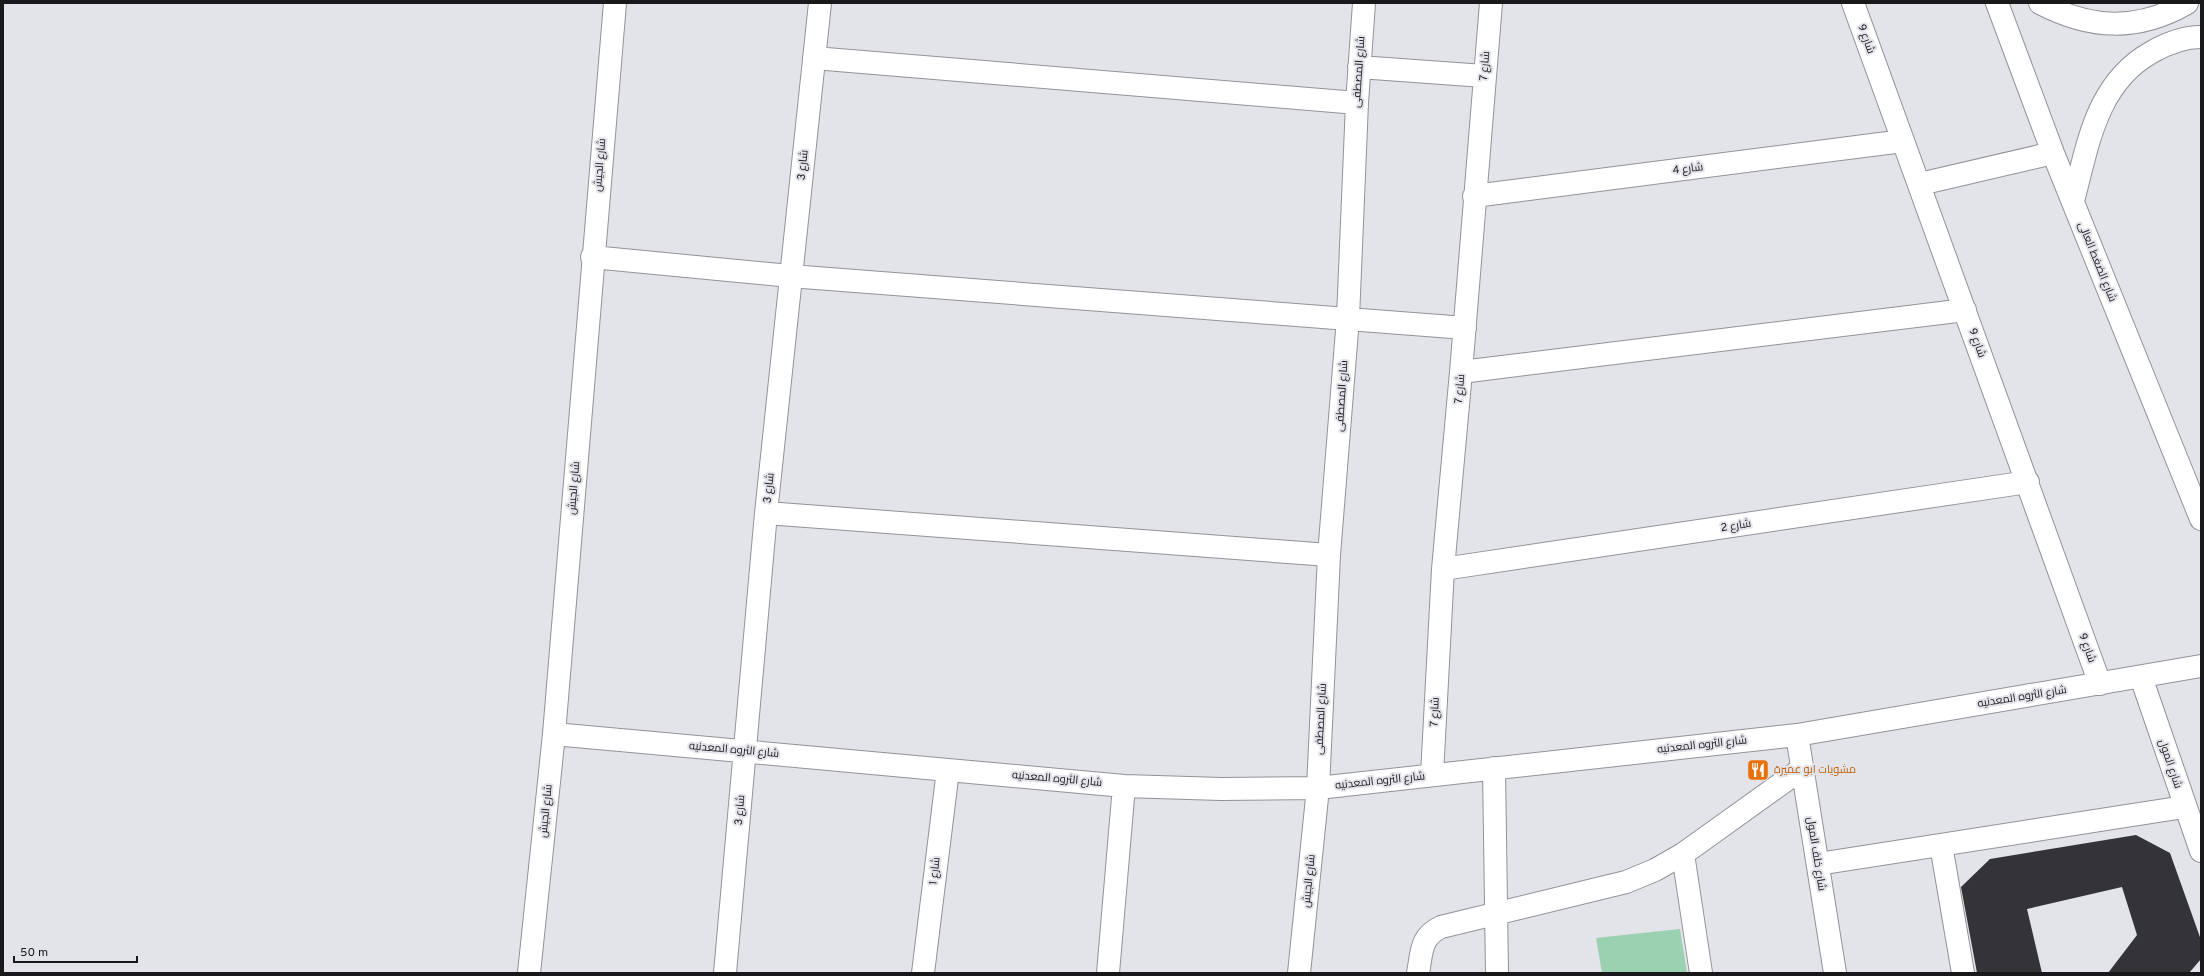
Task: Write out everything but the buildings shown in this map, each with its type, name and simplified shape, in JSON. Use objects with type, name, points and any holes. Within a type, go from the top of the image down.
[{"type":"street","name":"شارع الجيش","points":[[529,973],[554,734],[592,258],[615,3]]},
{"type":"street","name":"شارع 3","points":[[726,973],[766,513],[820,3]]},
{"type":"street","name":"شارع المصطفى","points":[[1318,788],[1329,555],[1348,318],[1356,103],[1364,3]]},
{"type":"street","name":"شارع 7","points":[[1432,775],[1443,569],[1461,372],[1474,196],[1491,3]]},
{"type":"street","name":"شارع 9","points":[[1853,3],[1920,184],[2100,684]]},
{"type":"street","name":"شارع الضغط العالى","points":[[1997,3],[2053,153],[2201,519]]},
{"type":"street","points":[[2040,3],[2079,20],[2118,24],[2157,17],[2186,3]]},
{"type":"street","points":[[2073,201],[2098,112],[2117,80],[2130,67],[2161,47],[2178,41],[2201,37]]},
{"type":"street","points":[[814,58],[1356,103]]},
{"type":"street","points":[[1359,67],[1484,76]]},
{"type":"street","name":"شارع 4","points":[[1474,196],[1903,141]]},
{"type":"street","points":[[1920,184],[2053,153]]},
{"type":"street","points":[[592,258],[790,276],[1464,328]]},
{"type":"street","points":[[1461,372],[1965,310]]},
{"type":"street","name":"شارع 2","points":[[1443,569],[2028,482]]},
{"type":"street","points":[[766,513],[1329,555]]},
{"type":"street","name":"شارع الثروه المعدنيه","points":[[554,734],[1124,786],[1221,789],[1318,788],[1797,735],[2201,666]]},
{"type":"street","name":"شارع المول","points":[[2141,677],[2184,807],[2201,851]]},
{"type":"street","name":"شارع خلف المول","points":[[1797,735],[1836,973]]},
{"type":"street","points":[[1494,768],[1497,973]]},
{"type":"street","points":[[1418,973],[1423,944],[1427,935],[1433,931],[1441,927],[1495,913],[1626,882],[1655,870],[1683,854],[1802,768]]},
{"type":"street","name":"شارع 1","points":[[923,973],[948,770]]},
{"type":"street","points":[[1108,973],[1124,786]]},
{"type":"street","name":"شارع الجيش","points":[[1299,973],[1318,788]]},
{"type":"street","points":[[1818,864],[2184,807]]},
{"type":"street","points":[[1941,845],[1963,973]]},
{"type":"street","points":[[1683,854],[1701,973]]},
{"type":"green space","points":[[1680,929],[1687,973],[1602,973],[1596,938]]},
{"type":"place","name":"مشويات ابو عميرة","points":[[1758,770]]}]
